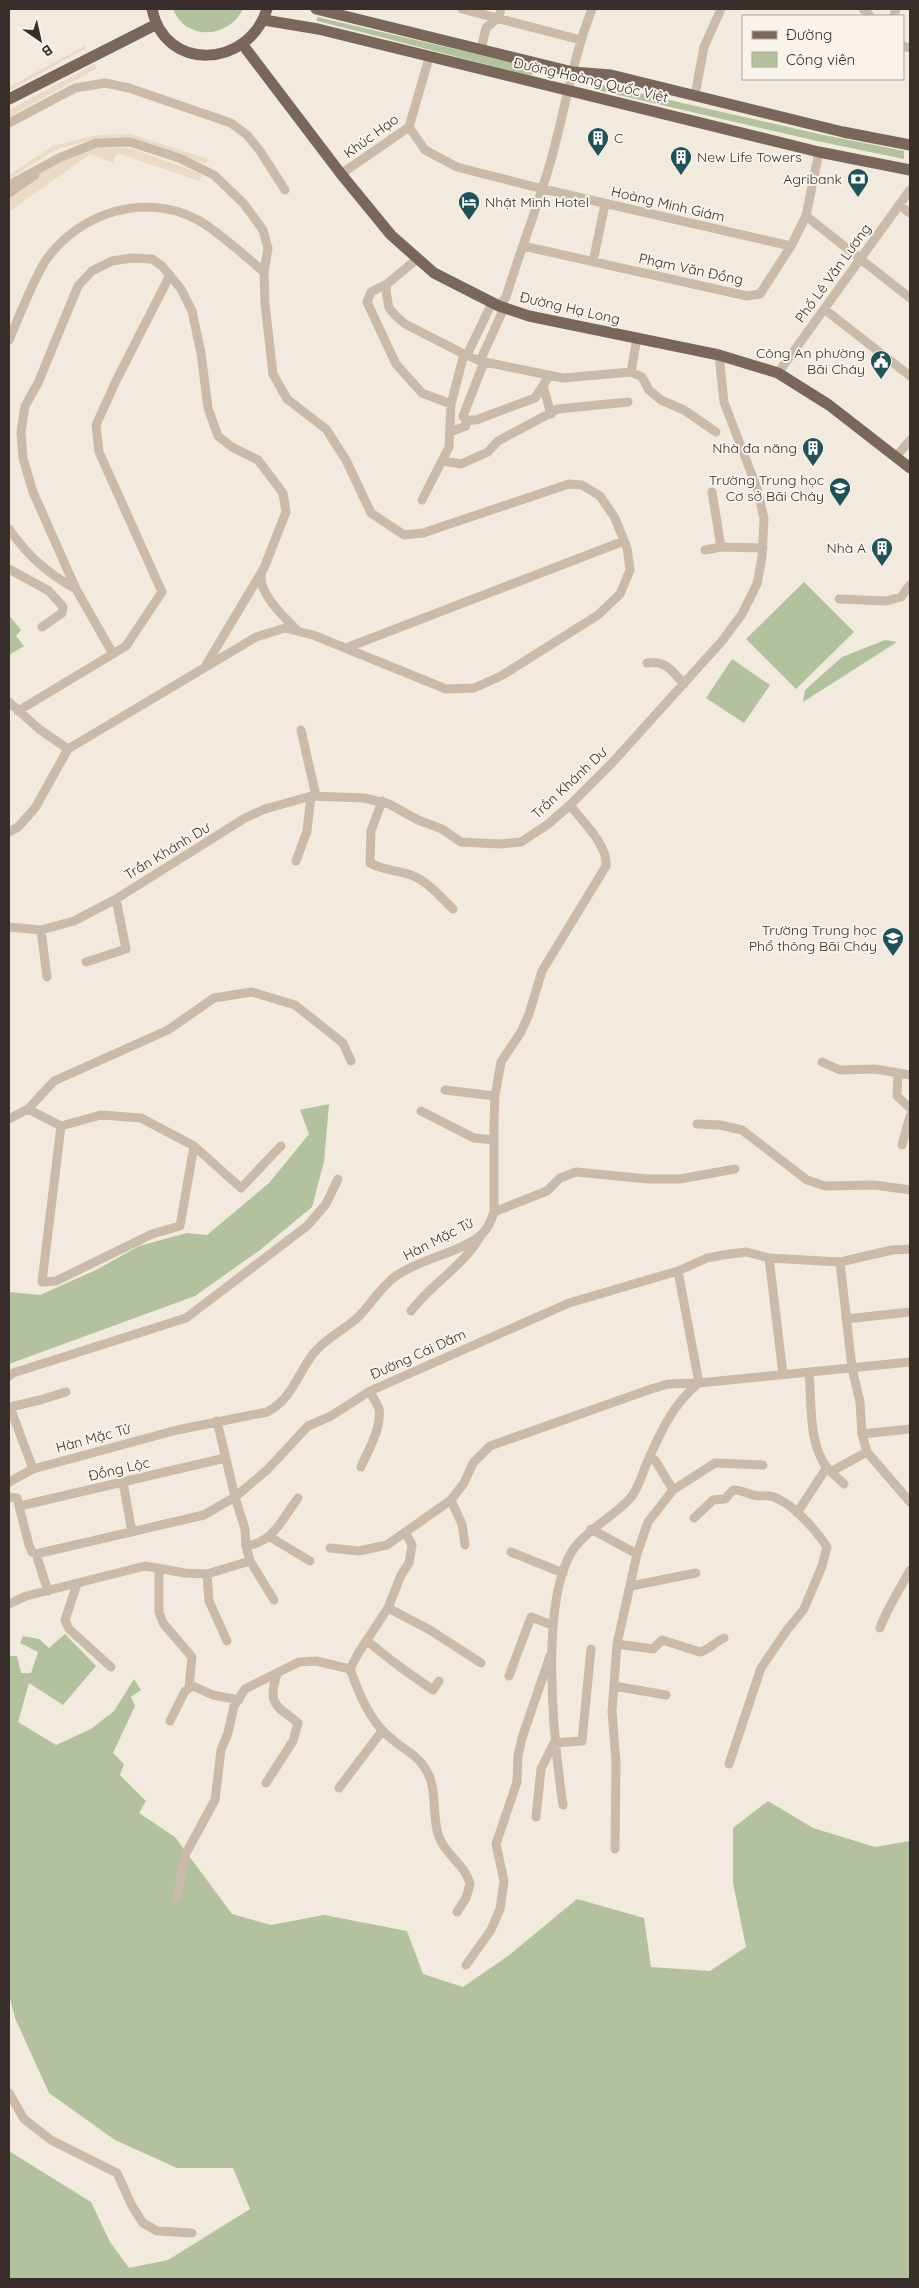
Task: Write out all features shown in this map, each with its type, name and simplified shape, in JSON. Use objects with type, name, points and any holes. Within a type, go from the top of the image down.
[{"type":"main road","points":[[152,9],[157,24],[173,43],[195,54],[220,55],[243,45],[255,34],[266,14]]},
{"type":"main road","name":"Đường Hoàng Quốc Việt","points":[[316,9],[573,72],[611,75],[843,132],[910,146]]},
{"type":"main road","name":"Đường Hoàng Quốc Việt","points":[[266,14],[318,30],[429,58],[570,90],[819,152],[910,170]]},
{"type":"main road","points":[[9,99],[157,24]]},
{"type":"main road","name":"Đường Hạ Long","points":[[243,45],[341,174],[391,234],[434,273],[498,306],[529,316],[718,355],[778,373],[829,405],[910,468]]},
{"type":"street","points":[[462,9],[500,13],[581,40]]},
{"type":"street","points":[[422,500],[449,447],[452,400],[466,355],[506,297],[522,246],[543,190],[570,90],[581,40],[592,9]]},
{"type":"street","points":[[695,95],[704,47],[719,9]]},
{"type":"street","points":[[480,10],[486,28]]},
{"type":"street","points":[[481,50],[486,28],[500,13]]},
{"type":"street","name":"Khúc Hạo","points":[[341,174],[409,127],[429,58]]},
{"type":"street","points":[[9,123],[75,88],[105,83],[129,88],[231,123],[260,150],[285,190]]},
{"type":"street","name":"Hoàng Minh Giám","points":[[409,127],[425,150],[457,167],[543,190],[791,246]]},
{"type":"street","points":[[9,185],[59,158],[96,143],[130,142],[179,158],[214,175],[244,204],[264,230],[268,248],[264,272],[265,304],[273,374],[286,399],[326,429],[346,460],[371,513],[389,527],[404,535],[423,533],[569,484],[582,485],[600,496],[615,518],[624,540],[630,570],[620,594],[598,615],[501,676],[474,688],[446,689],[346,648],[298,631],[285,628],[256,637],[68,749],[35,808],[18,826],[9,832]]},
{"type":"street","name":"Phạm Văn Đồng","points":[[522,246],[747,296],[760,294],[791,246],[806,216],[819,152]]},
{"type":"street","points":[[9,193],[59,158]]},
{"type":"street","name":"Phố Lê Văn Lương","points":[[778,373],[910,190]]},
{"type":"street","points":[[593,262],[605,204]]},
{"type":"street","points":[[899,205],[910,213]]},
{"type":"street","points":[[9,340],[46,261],[66,238],[92,219],[116,210],[145,206],[172,210],[198,220],[264,272]]},
{"type":"street","points":[[806,216],[910,298]]},
{"type":"street","points":[[113,654],[76,589],[33,492],[23,458],[21,432],[25,406],[38,383],[78,286],[92,271],[112,261],[132,258],[152,259],[162,266],[181,289],[192,311],[201,353],[208,408],[218,436],[232,447],[258,460],[283,493],[286,512],[260,575],[273,606],[298,631]]},
{"type":"street","points":[[417,259],[387,284],[371,292],[367,302],[396,364],[422,393],[452,400],[469,400]]},
{"type":"street","points":[[18,712],[126,646],[135,636],[162,592],[99,452],[96,424],[170,275]]},
{"type":"street","points":[[387,284],[388,308],[396,316],[405,324],[466,355],[482,362],[549,376],[572,378],[631,372],[642,377],[649,390],[661,400],[684,410],[716,432]]},
{"type":"street","points":[[450,432],[466,426],[466,420],[463,416],[482,362],[498,306]]},
{"type":"street","points":[[824,309],[910,376]]},
{"type":"street","points":[[631,372],[637,338]]},
{"type":"street","name":"Trần Khánh Dư","points":[[9,927],[42,930],[74,921],[116,899],[245,818],[265,809],[313,796],[382,801],[442,830],[461,842],[476,844],[520,842],[547,825],[612,763],[722,641],[742,614],[757,584],[763,548],[764,519],[758,491],[724,402],[718,355]]},
{"type":"street","points":[[466,420],[476,420],[529,400],[539,394],[549,376]]},
{"type":"street","points":[[543,386],[550,414]]},
{"type":"street","points":[[443,460],[461,464],[488,452],[498,441],[558,409],[628,402]]},
{"type":"street","points":[[896,458],[910,440]]},
{"type":"street","points":[[712,492],[721,547]]},
{"type":"street","points":[[9,529],[25,552],[58,579],[76,589]]},
{"type":"street","points":[[346,648],[624,540]]},
{"type":"street","points":[[705,550],[721,547],[763,548]]},
{"type":"street","points":[[204,667],[264,568]]},
{"type":"street","points":[[9,569],[49,591],[63,608],[62,613],[42,627]]},
{"type":"street","points":[[839,599],[886,602],[901,597],[910,585]]},
{"type":"street","points":[[647,663],[657,661],[667,664],[684,684]]},
{"type":"street","points":[[9,702],[18,712],[68,749]]},
{"type":"street","points":[[296,861],[307,830],[313,796],[301,730]]},
{"type":"street","points":[[382,801],[371,831],[370,863],[377,867],[396,870],[425,882],[453,909]]},
{"type":"street","name":"Hàn Mặc Tử","points":[[9,1482],[33,1469],[217,1421],[267,1412],[277,1407],[291,1392],[313,1354],[325,1341],[356,1319],[382,1288],[395,1276],[412,1266],[481,1235],[489,1226],[494,1212],[495,1096],[502,1062],[521,1032],[529,1014],[542,971],[606,866],[607,859],[598,842],[570,805]]},
{"type":"street","points":[[86,962],[126,949],[116,899]]},
{"type":"street","points":[[42,930],[47,977]]},
{"type":"street","points":[[9,1119],[28,1109],[54,1081],[168,1030],[214,998],[252,992],[295,1005],[343,1043],[351,1061]]},
{"type":"street","points":[[822,1062],[840,1070],[875,1069],[910,1075]]},
{"type":"street","points":[[898,1074],[896,1096],[910,1108]]},
{"type":"street","points":[[445,1090],[495,1096]]},
{"type":"street","points":[[28,1109],[61,1126],[101,1115],[141,1118],[194,1146],[241,1188],[280,1146]]},
{"type":"street","points":[[421,1111],[474,1138],[494,1140]]},
{"type":"street","points":[[902,1145],[910,1116]]},
{"type":"street","points":[[697,1124],[720,1125],[742,1130],[807,1180],[817,1185],[875,1185],[910,1190]]},
{"type":"street","points":[[61,1126],[42,1282],[56,1281],[152,1234],[180,1226],[194,1146]]},
{"type":"street","points":[[494,1212],[547,1191],[560,1178],[576,1172],[648,1179],[680,1179],[736,1169]]},
{"type":"street","points":[[11,1374],[186,1318],[308,1226],[326,1204],[338,1180]]},
{"type":"street","points":[[411,1311],[429,1290],[464,1260],[481,1235]]},
{"type":"street","name":"Đường Cái Dăm","points":[[36,1554],[204,1515],[235,1498],[267,1470],[308,1426],[331,1416],[370,1391],[546,1312],[678,1271],[707,1258],[723,1255],[746,1252],[769,1258],[840,1262],[892,1250],[910,1249]]},
{"type":"street","points":[[769,1258],[783,1374]]},
{"type":"street","points":[[840,1262],[852,1368],[860,1402],[862,1434],[867,1452],[910,1502]]},
{"type":"street","points":[[678,1271],[699,1383]]},
{"type":"street","points":[[846,1319],[910,1312]]},
{"type":"street","points":[[330,1548],[359,1551],[387,1545],[451,1500],[464,1483],[473,1464],[490,1446],[651,1389],[668,1384],[809,1373],[910,1362]]},
{"type":"street","points":[[809,1373],[813,1430],[829,1469],[844,1484]]},
{"type":"street","points":[[563,1805],[554,1743],[552,1625],[565,1564],[575,1546],[591,1529],[632,1496],[648,1459],[682,1396],[699,1383]]},
{"type":"street","points":[[361,1467],[379,1416],[379,1409],[370,1391]]},
{"type":"street","points":[[33,1469],[10,1407],[66,1392]]},
{"type":"street","points":[[217,1421],[224,1458],[245,1529],[246,1546],[250,1561],[274,1600]]},
{"type":"street","points":[[862,1434],[910,1429]]},
{"type":"street","points":[[797,1513],[829,1469],[867,1452]]},
{"type":"street","name":"Đồng Lộc","points":[[20,1506],[224,1458]]},
{"type":"street","points":[[648,1459],[655,1460],[673,1490]]},
{"type":"street","points":[[616,1849],[616,1763],[612,1711],[617,1644],[637,1554],[648,1522],[673,1490],[715,1463],[763,1465]]},
{"type":"street","points":[[123,1482],[132,1532]]},
{"type":"street","points":[[694,1518],[713,1500],[725,1499],[733,1490],[743,1490],[757,1496],[773,1496],[797,1513],[817,1532],[826,1547],[822,1566],[804,1609],[761,1668],[729,1764]]},
{"type":"street","points":[[9,1497],[17,1498],[29,1546],[32,1552],[36,1554],[48,1591]]},
{"type":"street","points":[[246,1546],[257,1544],[270,1537],[298,1498]]},
{"type":"street","points":[[451,1500],[462,1524],[465,1546]]},
{"type":"street","points":[[591,1529],[637,1554]]},
{"type":"street","points":[[350,1669],[388,1608],[400,1575],[409,1563],[412,1545],[404,1532]]},
{"type":"street","points":[[270,1537],[310,1561]]},
{"type":"street","points":[[512,1552],[563,1573]]},
{"type":"street","points":[[9,1604],[48,1591],[145,1566],[185,1573],[208,1574],[250,1561]]},
{"type":"street","points":[[159,1569],[159,1612],[163,1622],[192,1657],[189,1688]]},
{"type":"street","points":[[880,1628],[885,1614],[897,1597],[910,1570]]},
{"type":"street","points":[[631,1586],[696,1573]]},
{"type":"street","points":[[208,1574],[209,1601],[227,1641]]},
{"type":"street","points":[[77,1584],[65,1620],[69,1629],[111,1667]]},
{"type":"street","points":[[388,1608],[430,1630],[481,1663]]},
{"type":"street","points":[[509,1676],[531,1617],[552,1625]]},
{"type":"street","points":[[617,1644],[653,1648],[662,1640],[700,1652],[706,1651],[714,1642],[724,1638]]},
{"type":"street","points":[[367,1641],[432,1690],[439,1681]]},
{"type":"street","points":[[466,1965],[491,1930],[500,1909],[504,1881],[496,1844],[516,1782],[518,1756],[522,1738],[553,1649]]},
{"type":"street","points":[[554,1743],[582,1741],[591,1649]]},
{"type":"street","points":[[177,1897],[185,1855],[215,1800],[221,1750],[228,1733],[234,1706],[245,1689],[299,1662],[323,1662],[350,1669]]},
{"type":"street","points":[[350,1669],[366,1706],[382,1731],[411,1752],[431,1778],[435,1793],[435,1823],[439,1838],[446,1850],[463,1867],[470,1884],[466,1898],[457,1912]]},
{"type":"street","points":[[266,1783],[293,1741],[298,1724],[274,1703],[271,1692],[277,1674]]},
{"type":"street","points":[[170,1722],[185,1691],[193,1686],[213,1695],[238,1700]]},
{"type":"street","points":[[614,1686],[666,1695]]},
{"type":"street","points":[[339,1788],[382,1731]]},
{"type":"street","points":[[536,1816],[541,1769],[554,1743]]},
{"type":"street","points":[[9,2093],[24,2119],[51,2140],[117,2173],[132,2206],[143,2223],[157,2231],[192,2233]]},
{"type":"green space","points":[[173,9],[243,9],[237,19],[228,26],[208,32],[197,31],[187,27],[179,20]]},
{"type":"green space","points":[[317,17],[532,67],[536,70],[535,74],[530,75],[317,21]]},
{"type":"green space","points":[[597,85],[819,134],[904,151],[904,159],[817,141],[597,90]]},
{"type":"green space","points":[[804,582],[854,632],[796,689],[746,639]]},
{"type":"green space","points":[[9,615],[21,630],[16,636],[24,646],[9,655]]},
{"type":"green space","points":[[885,640],[897,642],[803,702],[805,690],[842,657]]},
{"type":"green space","points":[[732,659],[770,685],[744,723],[706,698]]},
{"type":"green space","points":[[329,1104],[324,1162],[312,1207],[260,1250],[195,1296],[9,1364],[9,1292],[40,1295],[96,1270],[139,1246],[187,1233],[207,1235],[269,1183],[309,1134],[300,1110]]},
{"type":"green space","points":[[65,1634],[96,1666],[63,1705],[29,1683],[18,1722],[56,1745],[91,1729],[114,1711],[134,1679],[141,1690],[131,1697],[135,1706],[113,1753],[124,1764],[120,1775],[146,1801],[139,1813],[175,1837],[232,1914],[271,1925],[324,1915],[407,1931],[423,1974],[463,1987],[508,1956],[577,1899],[644,1918],[651,1967],[710,1971],[746,1947],[733,1883],[733,1828],[768,1801],[813,1828],[875,1847],[910,1841],[910,2279],[9,2279],[9,2151],[91,2202],[110,2242],[129,2268],[168,2260],[250,2209],[233,2168],[177,2168],[115,2140],[49,2093],[15,2018],[9,1994],[9,1656],[17,1656],[21,1673],[31,1673],[38,1652],[20,1643],[23,1636],[39,1639],[49,1648]]},
{"type":"shaded area","points":[[84,44],[86,48],[9,91],[9,87],[81,48]]},
{"type":"shaded area","points":[[95,64],[97,68],[9,117],[9,110]]},
{"type":"shaded area","points":[[130,134],[208,159],[206,164],[130,138],[97,138],[55,150],[9,179],[9,175],[53,146],[97,135]]},
{"type":"shaded area","points":[[94,147],[130,148],[202,174],[199,181],[117,153],[113,163],[90,154],[9,212],[9,197],[50,167]]},
{"type":"place","name":"C","points":[[598,157]]},
{"type":"place","name":"New Life Towers","points":[[681,176]]},
{"type":"place","name":"Agribank","points":[[858,198]]},
{"type":"place","name":"Nhật Minh Hotel","points":[[469,221]]},
{"type":"place","name":"Công An phường Bãi Cháy","points":[[881,380]]},
{"type":"place","name":"Nhà đa năng","points":[[813,467]]},
{"type":"place","name":"Trường Trung học Cơ sở Bãi Cháy","points":[[840,507]]},
{"type":"place","name":"Nhà A","points":[[882,567]]},
{"type":"place","name":"Trường Trung học Phổ thông Bãi Cháy","points":[[893,957]]}]
